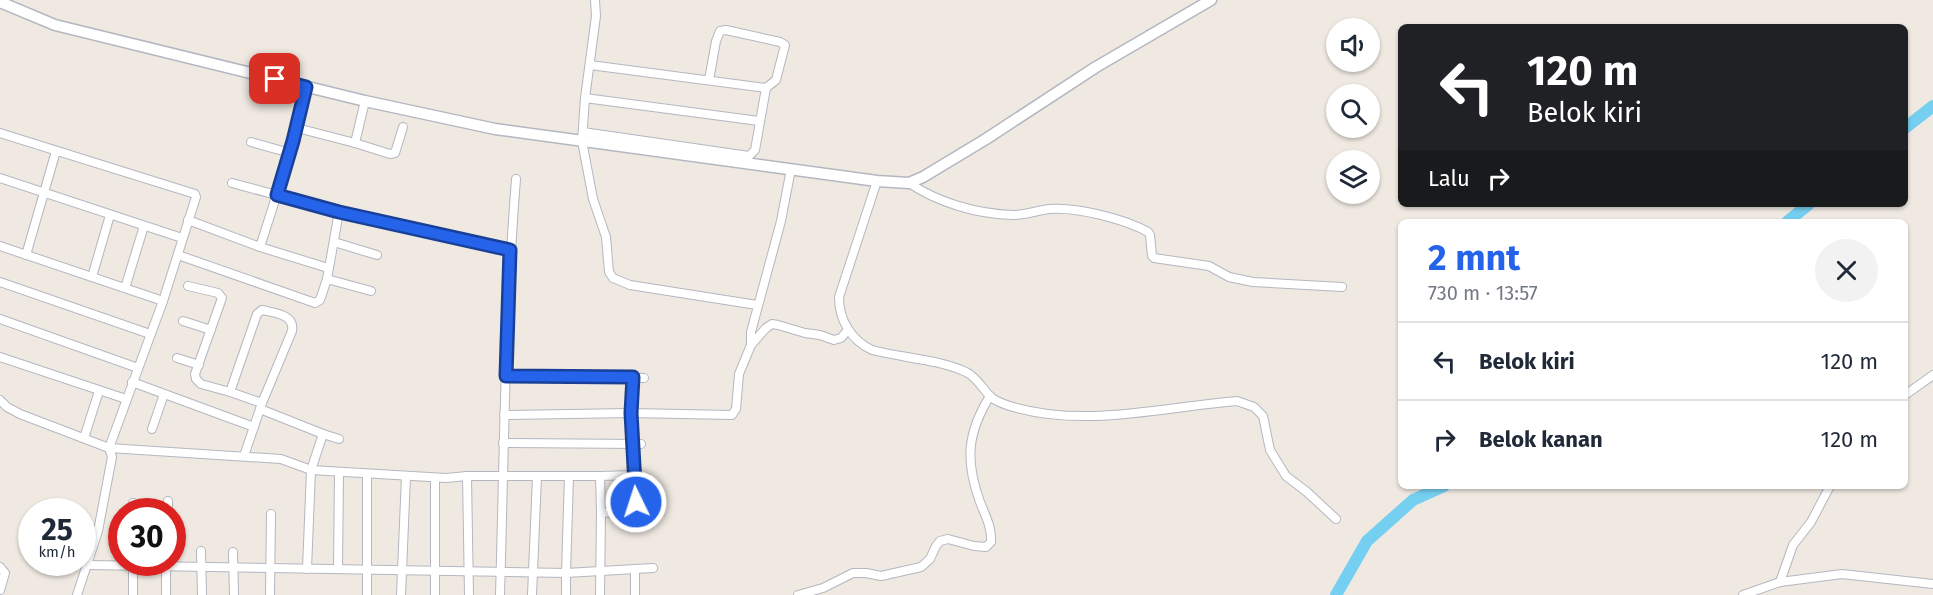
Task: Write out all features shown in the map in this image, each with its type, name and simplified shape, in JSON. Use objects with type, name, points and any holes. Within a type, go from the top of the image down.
[{"type":"street","points":[[595,0],[596,16],[585,98],[583,136],[594,199],[606,237],[609,272],[613,278],[630,285],[757,305]]},
{"type":"street","points":[[583,136],[791,169],[909,183],[986,139],[1096,67],[1211,0]]},
{"type":"street","points":[[0,2],[55,25],[364,101],[495,129],[583,136],[749,156],[755,150],[766,88],[776,80],[785,45],[726,30],[720,31],[709,80]]},
{"type":"street","points":[[590,64],[766,88]]},
{"type":"street","points":[[260,247],[290,153],[306,87]]},
{"type":"street","points":[[585,98],[759,121]]},
{"type":"street","points":[[355,143],[364,101]]},
{"type":"street","points":[[297,128],[393,154],[403,127]]},
{"type":"street","points":[[0,133],[195,194],[196,197],[163,301],[109,448],[112,457],[96,537]]},
{"type":"street","points":[[251,142],[290,153]]},
{"type":"street","points":[[26,255],[56,151]]},
{"type":"street","points":[[751,345],[751,332],[757,305],[769,270],[781,222],[791,169]]},
{"type":"street","points":[[0,178],[182,238]]},
{"type":"street","points":[[500,595],[510,250],[516,179]]},
{"type":"street","points":[[877,181],[839,297],[840,310],[848,331],[863,345],[872,350],[944,365],[965,372],[974,377],[990,396],[998,401],[1050,414],[1118,415],[1237,401],[1254,408],[1263,416],[1270,450],[1286,476],[1320,502],[1336,519]]},
{"type":"street","points":[[232,183],[339,212],[510,250]]},
{"type":"street","points":[[909,183],[930,196],[982,212],[1013,215],[1058,209],[1093,214],[1148,232],[1154,258],[1209,267],[1229,278],[1252,282],[1342,287]]},
{"type":"street","points":[[178,255],[315,303],[320,300],[327,279],[339,212]]},
{"type":"street","points":[[92,277],[110,215]]},
{"type":"street","points":[[189,220],[260,247],[328,268]]},
{"type":"street","points":[[125,288],[144,226]]},
{"type":"street","points":[[334,242],[377,255]]},
{"type":"street","points":[[0,246],[163,301]]},
{"type":"street","points":[[327,279],[371,291]]},
{"type":"street","points":[[0,282],[150,334]]},
{"type":"street","points":[[188,286],[218,293],[222,298],[195,374],[196,379],[201,384],[230,392],[339,439]]},
{"type":"street","points":[[230,392],[257,314],[262,310],[278,313],[291,320],[292,332],[261,406],[244,456]]},
{"type":"street","points":[[0,319],[138,368]]},
{"type":"street","points":[[183,321],[211,330]]},
{"type":"street","points":[[504,415],[631,413],[732,415],[736,409],[739,374],[751,345],[766,328],[772,324],[834,340],[841,338],[848,331]]},
{"type":"street","points":[[0,357],[126,399]]},
{"type":"street","points":[[177,358],[199,365]]},
{"type":"street","points":[[1908,393],[1933,375]]},
{"type":"street","points":[[506,376],[644,378]]},
{"type":"street","points":[[601,512],[626,511],[633,508],[636,502],[634,474],[636,444],[631,413],[633,377]]},
{"type":"street","points":[[132,382],[254,427]]},
{"type":"street","points":[[84,438],[99,391]]},
{"type":"street","points":[[152,429],[164,394]]},
{"type":"street","points":[[798,595],[823,588],[853,573],[881,576],[921,567],[930,559],[940,541],[948,539],[986,547],[991,542],[992,532],[975,487],[970,465],[974,426],[990,396]]},
{"type":"street","points":[[0,400],[20,414],[109,448],[281,459],[310,470],[435,478],[634,474]]},
{"type":"street","points":[[307,569],[310,470],[323,434]]},
{"type":"street","points":[[503,443],[636,444]]},
{"type":"street","points":[[338,569],[339,472]]},
{"type":"street","points":[[367,595],[368,474]]},
{"type":"street","points":[[400,595],[406,476]]},
{"type":"street","points":[[467,476],[469,595]]},
{"type":"street","points":[[566,595],[569,476]]},
{"type":"street","points":[[600,476],[600,595]]},
{"type":"street","points":[[532,595],[537,477]]},
{"type":"street","points":[[435,478],[435,595]]},
{"type":"street","points":[[1780,582],[1793,545],[1811,522],[1828,489]]},
{"type":"street","points":[[270,595],[271,514]]},
{"type":"street","points":[[201,551],[202,595]]},
{"type":"street","points":[[233,552],[234,595]]},
{"type":"street","points":[[186,566],[533,573],[653,568]]},
{"type":"street","points":[[0,567],[5,573],[0,589],[10,595]]},
{"type":"street","points":[[635,570],[635,595]]},
{"type":"street","points":[[1743,595],[1780,582],[1842,574],[1933,584]]},
{"type":"street","points":[[76,595],[83,576]]},
{"type":"street","points":[[133,576],[133,595]]},
{"type":"street","points":[[166,576],[166,595]]},
{"type":"waterway","points":[[1908,126],[1933,106]]},
{"type":"waterway","points":[[1791,219],[1805,207]]},
{"type":"waterway","points":[[1336,595],[1367,541],[1413,500],[1437,489]]},
{"type":"route","points":[[275,79],[306,87],[277,195],[339,212],[510,250],[506,376],[633,377],[631,413],[636,502]]}]
